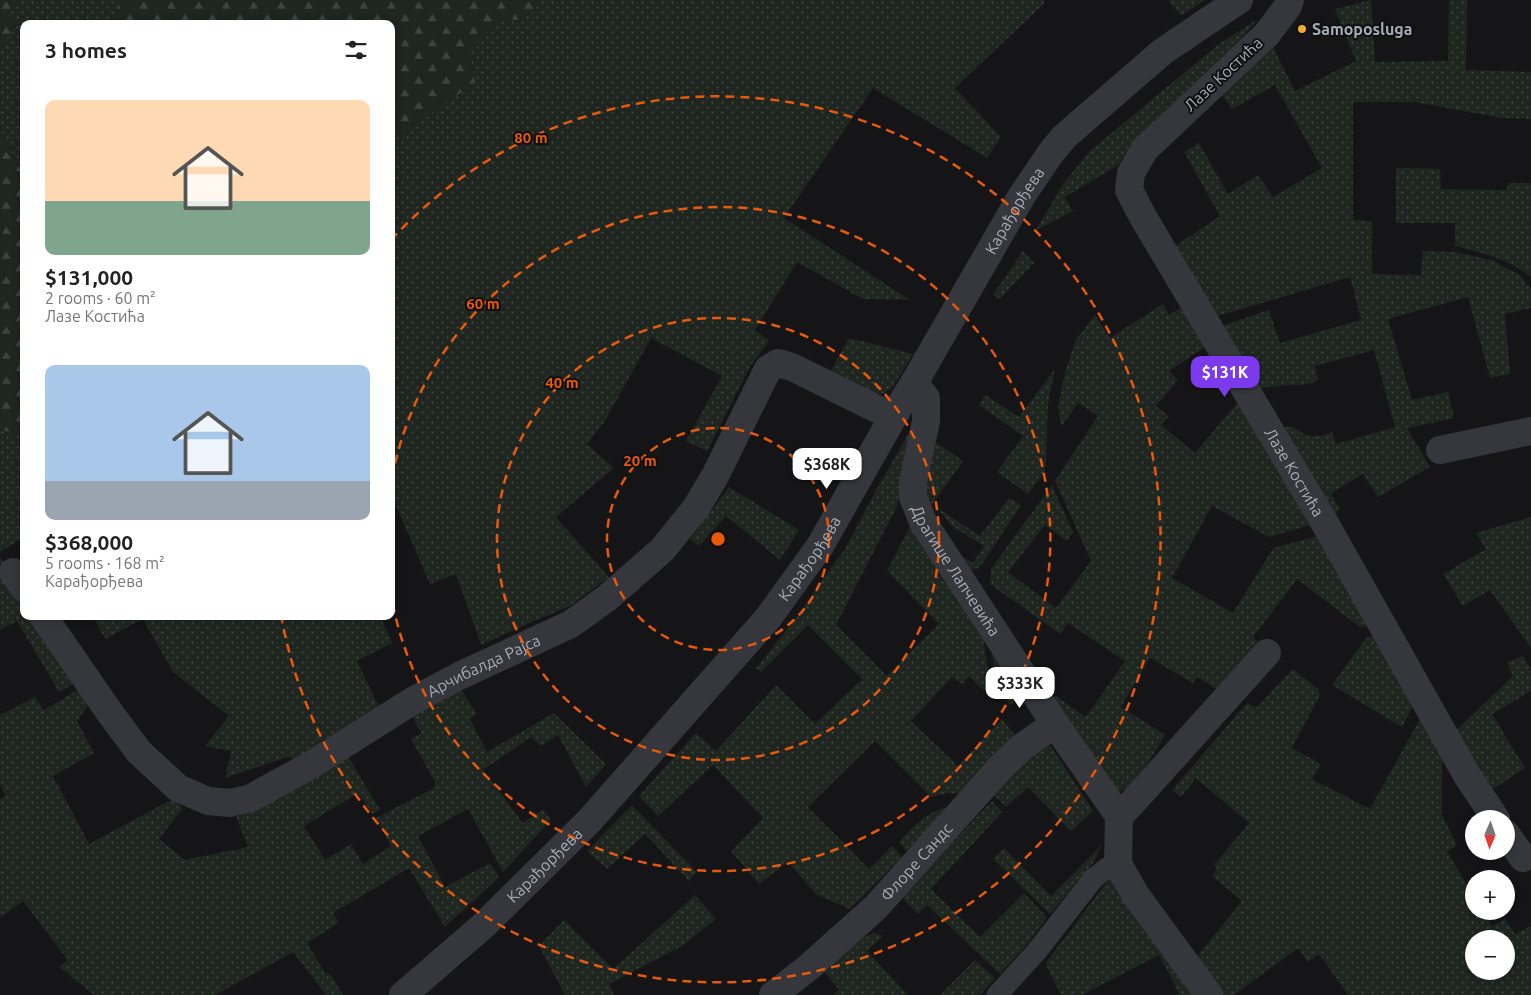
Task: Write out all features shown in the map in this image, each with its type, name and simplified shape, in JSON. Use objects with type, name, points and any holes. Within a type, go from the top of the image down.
[{"type":"street","name":"Карађорђева","points":[[403,995],[484,925],[590,820],[768,618],[820,546],[1021,196],[1054,148],[1064,137],[1162,52],[1239,0]]},
{"type":"street","name":"Лазе Костића","points":[[1290,0],[1288,6],[1267,34],[1144,148],[1131,173],[1129,190],[1153,234],[1323,520],[1468,777],[1490,810]]},
{"type":"street","name":"Арчибалда Рајса","points":[[46,620],[110,713],[140,752],[178,788],[208,801],[230,803],[251,798],[311,765],[414,700],[460,676],[571,624],[607,598],[662,550],[696,508],[715,476],[768,369],[778,363],[792,367],[893,416]]},
{"type":"street","name":"Драгише Лапчевића","points":[[914,384],[926,398],[926,421],[913,481],[913,497],[923,522],[1055,724],[1119,816]]},
{"type":"street","points":[[1440,450],[1531,431]]},
{"type":"street","points":[[1209,995],[1135,894],[1118,864],[1119,816],[1267,654]]},
{"type":"street","name":"Флоре Сандс","points":[[773,995],[809,967],[876,907],[1000,768],[1022,747],[1055,724]]},
{"type":"street","points":[[1515,847],[1523,858]]},
{"type":"lane","points":[[997,995],[1037,951],[1093,879],[1107,868],[1118,864]]},
{"type":"green space","points":[[0,0],[18,0],[11,5],[13,29],[0,48]]},
{"type":"green space","points":[[18,0],[118,0],[117,20],[20,20],[20,168],[0,129],[0,48],[13,29],[11,5]]},
{"type":"green space","points":[[118,0],[539,0],[532,13],[517,20],[498,18],[485,39],[469,51],[475,83],[395,138],[395,20],[117,20]]},
{"type":"green space","points":[[539,0],[1043,0],[1045,3],[955,88],[1001,137],[987,158],[873,88],[784,218],[910,300],[863,299],[797,262],[755,330],[769,341],[751,365],[707,451],[686,441],[722,376],[651,338],[605,421],[587,444],[614,468],[556,517],[609,577],[570,606],[481,645],[456,574],[430,584],[395,503],[395,138],[475,83],[469,51],[485,39],[498,18],[517,20],[532,13]]},
{"type":"green space","points":[[1168,0],[1205,0],[1181,16]]},
{"type":"green space","points":[[1371,0],[1375,62],[1448,61],[1449,0],[1467,0],[1466,70],[1531,72],[1531,119],[1502,118],[1414,102],[1353,102],[1353,220],[1372,221],[1372,274],[1421,275],[1423,251],[1455,252],[1491,260],[1520,275],[1531,289],[1531,308],[1505,314],[1510,374],[1490,378],[1468,297],[1388,319],[1412,400],[1448,392],[1454,418],[1407,428],[1430,467],[1378,497],[1363,474],[1331,493],[1340,510],[1333,514],[1280,428],[1292,427],[1313,436],[1332,432],[1336,444],[1395,427],[1374,350],[1315,366],[1318,381],[1304,385],[1260,388],[1222,326],[1269,310],[1280,343],[1361,320],[1350,277],[1218,316],[1175,246],[1220,216],[1184,152],[1199,143],[1228,194],[1258,175],[1273,197],[1322,168],[1275,85],[1232,109],[1218,90],[1271,43],[1295,91],[1356,61],[1335,9]]},
{"type":"green space","points":[[1258,19],[1238,42],[1161,114],[1134,143],[1118,165],[1065,197],[1073,211],[1036,230],[1063,184],[1090,151],[1219,44]]},
{"type":"green space","points":[[0,129],[20,168],[20,434],[0,429]]},
{"type":"green space","points":[[1396,168],[1440,169],[1441,189],[1507,190],[1508,183],[1531,183],[1531,277],[1504,261],[1455,246],[1455,223],[1396,223]]},
{"type":"green space","points":[[1023,251],[1034,263],[1000,299],[993,295]]},
{"type":"green space","points":[[1163,304],[1169,315],[1181,308],[1205,347],[1169,371],[1178,380],[1156,406],[1169,416],[1161,425],[1195,453],[1239,401],[1314,524],[1269,537],[1212,506],[1172,578],[1233,613],[1273,548],[1321,535],[1373,625],[1360,627],[1297,579],[1253,637],[1261,644],[1218,690],[1197,677],[1193,683],[1150,658],[1121,707],[1165,735],[1134,782],[1128,788],[1114,791],[1051,700],[1054,695],[1086,717],[1125,661],[1068,623],[1060,634],[990,584],[991,569],[1052,485],[1073,532],[1067,541],[1045,525],[1008,572],[1056,608],[1091,561],[1055,481],[1098,416],[1078,403],[1061,427],[1058,406],[1065,373],[1075,341],[1095,315],[1110,338]]},
{"type":"green space","points":[[849,338],[913,354],[892,388],[885,393],[875,394],[830,372]]},
{"type":"green space","points":[[1055,369],[1048,403],[1044,473],[1028,494],[997,472],[1023,436],[979,405],[985,395],[1019,417]]},
{"type":"green space","points":[[0,429],[20,434],[20,540],[0,552]]},
{"type":"green space","points":[[911,429],[897,506],[836,625],[887,676],[939,624],[887,571],[912,522],[981,626],[991,688],[987,694],[969,676],[962,684],[952,677],[911,721],[958,766],[1002,719],[1017,738],[967,794],[949,793],[931,797],[875,741],[808,807],[869,869],[892,846],[902,857],[850,909],[817,895],[788,862],[759,884],[731,851],[763,818],[713,765],[658,816],[639,796],[696,733],[716,751],[776,685],[815,724],[862,679],[808,625],[761,672],[756,668],[798,616],[845,549]]},
{"type":"green space","points":[[933,440],[963,461],[929,506],[922,477]]},
{"type":"green space","points":[[729,487],[799,530],[780,560],[726,516],[699,546],[690,539]]},
{"type":"green space","points":[[1009,498],[1021,505],[982,564],[977,569],[968,570],[952,550],[973,563],[984,546],[953,527],[936,507],[980,536]]},
{"type":"green space","points":[[1531,517],[1531,648],[1490,590],[1463,606],[1443,574],[1486,549],[1476,533]]},
{"type":"green space","points":[[0,557],[20,588],[20,620],[41,620],[79,681],[59,692],[17,621],[0,630]]},
{"type":"green space","points":[[95,620],[141,620],[105,639]]},
{"type":"green space","points":[[144,620],[382,620],[392,643],[357,661],[380,709],[298,759],[287,757],[225,778],[231,751],[205,746],[229,716],[173,672]]},
{"type":"green space","points":[[1378,635],[1415,702],[1402,727],[1332,685],[1366,638]]},
{"type":"green space","points":[[990,640],[1037,721],[1020,697],[1010,705],[998,693]]},
{"type":"green space","points":[[1523,656],[1531,669],[1531,691],[1492,714],[1525,768],[1487,793],[1452,734],[1513,676],[1507,662]]},
{"type":"green space","points":[[1293,669],[1318,689],[1320,695],[1292,748],[1321,764],[1312,779],[1370,809],[1421,717],[1442,756],[1442,815],[1457,845],[1447,852],[1465,881],[1465,920],[1488,920],[1492,926],[1506,920],[1512,930],[1465,930],[1465,980],[1515,980],[1515,934],[1531,926],[1531,995],[1348,995],[1319,954],[1308,962],[1298,948],[1234,995],[1223,995],[1195,959],[1242,901],[1212,876],[1217,869],[1214,865],[1249,823],[1196,778],[1181,797],[1172,790],[1247,703],[1256,708]]},
{"type":"green space","points":[[82,687],[91,701],[77,721],[94,753],[53,776],[89,844],[173,799],[183,808],[159,839],[185,860],[248,847],[236,817],[259,807],[348,756],[380,810],[372,814],[358,793],[304,826],[325,860],[351,844],[363,864],[391,846],[376,818],[434,788],[435,782],[411,739],[421,733],[410,712],[459,687],[477,714],[470,719],[487,752],[554,713],[606,764],[586,787],[558,735],[541,746],[531,737],[483,770],[523,823],[543,809],[551,820],[503,872],[468,809],[418,836],[445,887],[490,863],[499,877],[445,927],[409,868],[333,913],[339,923],[307,943],[325,973],[331,975],[343,995],[326,995],[293,952],[218,995],[94,995],[59,967],[68,960],[23,901],[0,918],[0,799],[5,796],[0,783],[0,715],[35,697],[44,710]]},
{"type":"green space","points":[[1051,746],[1093,811],[1071,831],[1028,787],[1006,807],[994,795],[1027,757]]},
{"type":"green space","points":[[992,801],[1002,812],[931,889],[980,937],[1024,893],[1047,917],[1025,947],[1000,974],[927,905],[918,914],[901,897]]},
{"type":"green space","points":[[632,805],[697,872],[689,881],[645,834],[607,869],[587,851]]},
{"type":"green space","points":[[942,808],[951,809],[906,851],[899,842],[924,818]]},
{"type":"green space","points":[[1102,845],[1094,862],[1050,914],[993,859],[1004,848],[1051,896]]},
{"type":"green space","points":[[1113,874],[1200,995],[1176,995],[1179,993],[1159,955],[1082,995],[1061,995],[1047,967],[1047,961]]},
{"type":"green space","points":[[695,895],[716,919],[682,946],[609,984],[614,995],[565,995],[539,946],[564,920],[613,969]]},
{"type":"green space","points":[[874,933],[883,936],[867,951],[908,995],[833,995],[839,990],[823,970],[863,937]]},
{"type":"green space","points":[[975,960],[995,978],[980,995],[940,995]]},
{"type":"place","name":"Samoposluga","points":[[1302,29]]}]
